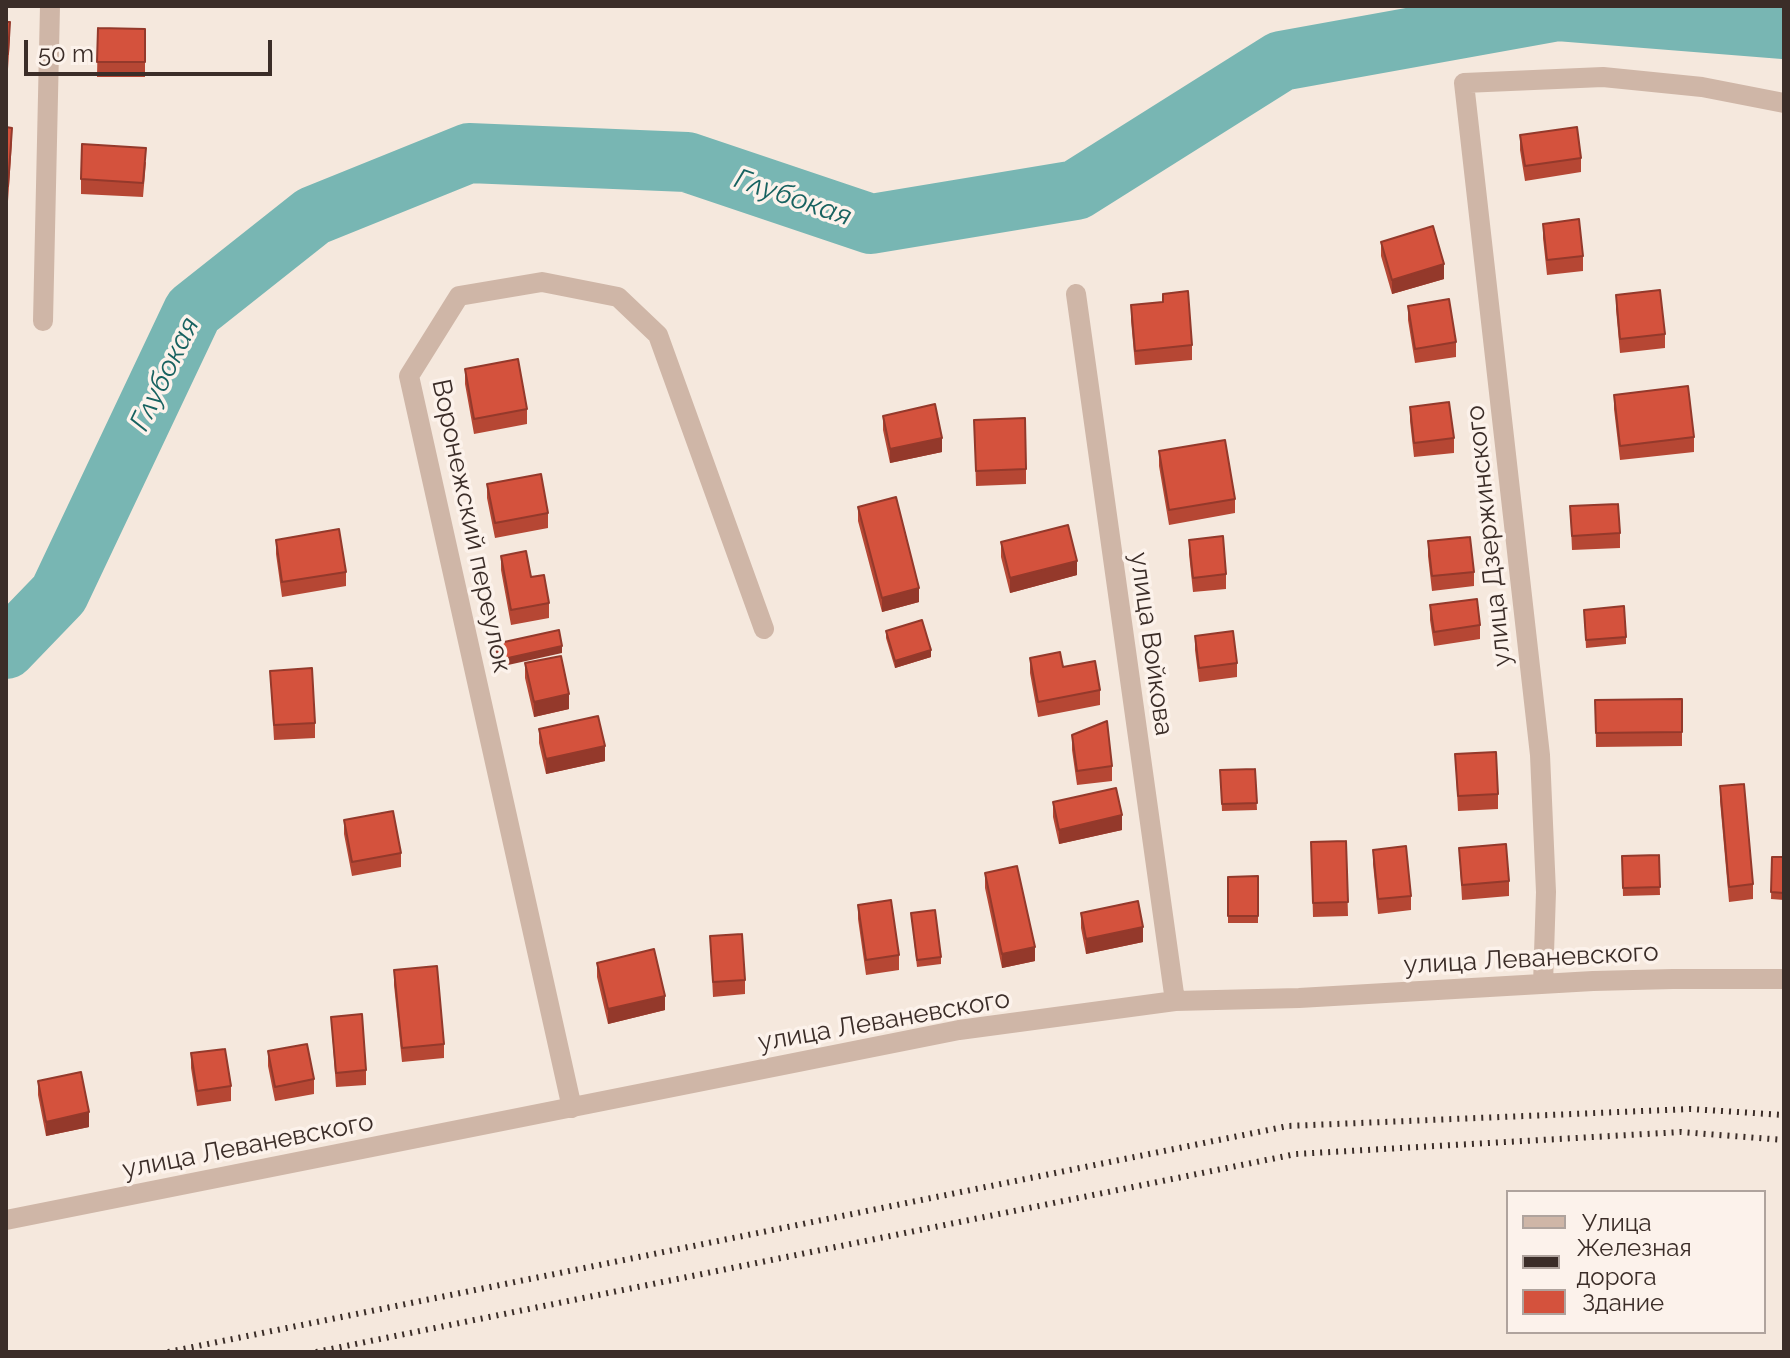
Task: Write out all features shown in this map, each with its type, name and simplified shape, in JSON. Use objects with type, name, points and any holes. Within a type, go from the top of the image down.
[{"type":"street","points":[[43,321],[50,6]]},
{"type":"street","name":"улица Дзержинского","points":[[1543,984],[1546,892],[1540,755],[1464,83],[1603,77],[1702,87],[1784,103]]},
{"type":"street","name":"Воронежский переулок","points":[[572,1108],[409,376],[459,296],[542,282],[618,297],[658,335],[764,629]]},
{"type":"street","name":"улица Войкова","points":[[1076,294],[1175,1001]]},
{"type":"street","name":"улица Леваневского","points":[[6,1220],[959,1030],[1175,1001],[1299,998],[1673,979],[1784,979]]},
{"type":"building","points":[[6,22],[10,22],[8,54],[6,54]]},
{"type":"building","points":[[98,28],[145,29],[145,62],[97,62]]},
{"type":"building","points":[[6,127],[12,128],[8,186],[6,186]]},
{"type":"building","points":[[1577,127],[1581,158],[1525,166],[1520,135]]},
{"type":"building","points":[[82,144],[146,148],[143,183],[81,179]]},
{"type":"building","points":[[1579,219],[1583,256],[1547,260],[1543,224]]},
{"type":"building","points":[[1433,226],[1444,264],[1392,280],[1381,242]]},
{"type":"building","points":[[1660,290],[1665,334],[1620,339],[1616,295]]},
{"type":"building","points":[[1188,291],[1192,345],[1135,351],[1131,305],[1163,302],[1163,294]]},
{"type":"building","points":[[1449,299],[1456,342],[1415,349],[1408,306]]},
{"type":"building","points":[[518,359],[527,409],[474,419],[465,369]]},
{"type":"building","points":[[1688,386],[1694,437],[1620,446],[1614,395]]},
{"type":"building","points":[[1449,402],[1454,438],[1414,443],[1410,407]]},
{"type":"building","points":[[935,404],[942,438],[890,449],[883,416]]},
{"type":"building","points":[[1025,418],[1026,469],[976,471],[974,420]]},
{"type":"building","points":[[1225,440],[1235,499],[1169,510],[1159,451]]},
{"type":"building","points":[[541,474],[548,513],[495,523],[487,484]]},
{"type":"building","points":[[896,497],[919,588],[882,598],[858,507]]},
{"type":"building","points":[[1618,504],[1620,533],[1572,536],[1570,506]]},
{"type":"building","points":[[1068,525],[1077,561],[1010,578],[1001,542]]},
{"type":"building","points":[[339,529],[346,572],[282,582],[276,540]]},
{"type":"building","points":[[1223,536],[1226,574],[1193,578],[1189,540]]},
{"type":"building","points":[[1470,537],[1474,572],[1432,576],[1428,541]]},
{"type":"building","points":[[526,551],[531,577],[544,575],[549,603],[511,610],[501,556]]},
{"type":"building","points":[[1477,599],[1480,625],[1434,632],[1430,605]]},
{"type":"building","points":[[1624,606],[1626,637],[1586,640],[1584,610]]},
{"type":"building","points":[[922,620],[931,650],[895,661],[886,631]]},
{"type":"building","points":[[559,630],[562,646],[499,660],[495,644]]},
{"type":"building","points":[[1233,631],[1237,663],[1199,668],[1195,636]]},
{"type":"building","points":[[1060,652],[1063,667],[1095,661],[1100,690],[1038,702],[1030,658]]},
{"type":"building","points":[[561,656],[569,694],[534,702],[525,663]]},
{"type":"building","points":[[312,668],[315,723],[274,725],[270,671]]},
{"type":"building","points":[[1682,699],[1682,732],[1596,733],[1595,700]]},
{"type":"building","points":[[598,716],[605,746],[546,759],[539,729]]},
{"type":"building","points":[[1107,721],[1112,766],[1077,771],[1072,735]]},
{"type":"building","points":[[1496,752],[1498,794],[1458,796],[1455,754]]},
{"type":"building","points":[[1255,769],[1257,803],[1222,804],[1220,770]]},
{"type":"building","points":[[1744,784],[1753,884],[1729,887],[1720,786]]},
{"type":"building","points":[[1116,788],[1122,815],[1059,830],[1053,802]]},
{"type":"building","points":[[393,811],[401,853],[352,862],[344,820]]},
{"type":"building","points":[[1346,841],[1348,902],[1313,903],[1311,842]]},
{"type":"building","points":[[1506,844],[1509,881],[1462,885],[1459,848]]},
{"type":"building","points":[[1406,846],[1411,896],[1378,899],[1373,850]]},
{"type":"building","points":[[1659,855],[1660,887],[1623,888],[1622,856]]},
{"type":"building","points":[[1772,857],[1784,857],[1784,893],[1771,892]]},
{"type":"building","points":[[1017,866],[1035,947],[1002,954],[985,873]]},
{"type":"building","points":[[1258,876],[1258,916],[1228,916],[1228,877]]},
{"type":"building","points":[[891,900],[899,955],[866,960],[858,905]]},
{"type":"building","points":[[1138,901],[1143,927],[1086,939],[1081,913]]},
{"type":"building","points":[[935,910],[941,957],[917,960],[911,913]]},
{"type":"building","points":[[742,934],[745,980],[713,982],[710,936]]},
{"type":"building","points":[[654,949],[665,996],[608,1009],[597,963]]},
{"type":"building","points":[[437,966],[444,1044],[402,1048],[394,970]]},
{"type":"building","points":[[362,1014],[366,1070],[336,1073],[331,1017]]},
{"type":"building","points":[[307,1044],[314,1079],[275,1087],[268,1051]]},
{"type":"building","points":[[225,1049],[231,1086],[197,1091],[191,1053]]},
{"type":"building","points":[[81,1072],[89,1112],[46,1122],[38,1081]]},
{"type":"waterway","name":"Глубокая","points":[[6,649],[59,594],[193,311],[313,216],[469,153],[687,162],[871,224],[1076,190],[1281,61],[1558,11],[1784,29]]},
{"type":"railway","points":[[168,1352],[1288,1126],[1691,1109],[1784,1115]]},
{"type":"railway","points":[[316,1352],[1296,1154],[1681,1132],[1784,1140]]}]
